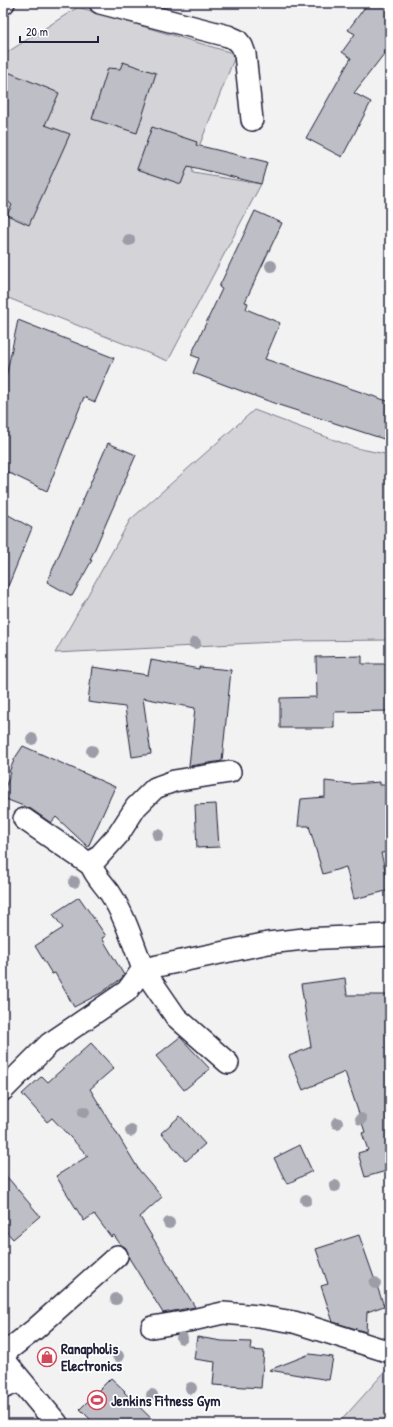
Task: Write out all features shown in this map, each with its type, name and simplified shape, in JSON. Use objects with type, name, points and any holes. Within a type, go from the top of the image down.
[{"type":"street","points":[[100,3],[204,29],[237,40],[242,46],[245,54],[252,120]]},
{"type":"street","points":[[90,865],[118,835],[136,807],[155,788],[174,781],[230,772]]},
{"type":"street","points":[[24,819],[90,865],[95,875],[110,892],[122,915],[143,969],[176,1016],[228,1063]]},
{"type":"street","points":[[3,1090],[49,1044],[127,991],[143,969],[268,943],[304,939],[390,935]]},
{"type":"street","points":[[3,1354],[34,1330],[117,1256]]},
{"type":"street","points":[[152,1327],[222,1313],[258,1316],[294,1322],[373,1348],[390,1352]]},
{"type":"street","points":[[3,1359],[12,1385],[58,1424]]},
{"type":"shaded area","points":[[78,7],[236,54],[192,164],[193,173],[261,184],[168,361],[3,296],[3,55]]},
{"type":"shaded area","points":[[254,410],[356,448],[390,455],[390,640],[295,641],[55,653],[130,520]]},
{"type":"shaded area","points":[[390,1366],[390,1424],[338,1424]]},
{"type":"building","points":[[368,3],[390,3],[390,46],[354,93],[371,102],[342,157],[306,138],[351,58],[342,52],[355,34],[348,30]]},
{"type":"building","points":[[123,62],[156,73],[137,133],[92,119],[108,68],[120,69]]},
{"type":"building","points":[[3,70],[59,93],[45,125],[70,134],[29,225],[7,215],[12,205],[3,197]]},
{"type":"building","points":[[152,127],[197,142],[196,145],[267,162],[261,184],[188,166],[181,184],[137,169]]},
{"type":"building","points":[[255,211],[282,223],[245,302],[248,303],[246,309],[280,323],[265,359],[390,402],[390,441],[279,405],[193,373],[199,358],[191,355],[222,289],[219,287]]},
{"type":"building","points":[[18,320],[114,358],[95,402],[84,397],[47,491],[3,470],[3,391]]},
{"type":"building","points":[[108,443],[136,455],[90,560],[92,560],[72,596],[47,582]]},
{"type":"building","points":[[3,512],[32,528],[4,596],[3,596]]},
{"type":"building","points":[[362,656],[362,664],[390,664],[390,711],[334,712],[334,728],[280,728],[280,698],[317,697],[316,657]]},
{"type":"building","points":[[151,660],[199,669],[199,667],[231,670],[222,761],[189,766],[195,708],[143,698],[151,754],[132,757],[125,707],[88,702],[92,667],[148,675]]},
{"type":"building","points":[[23,746],[115,787],[88,847],[56,817],[51,823],[31,809],[3,798],[3,792],[11,773],[9,772],[15,758]]},
{"type":"building","points":[[325,781],[351,784],[380,782],[380,785],[390,785],[390,852],[381,853],[390,890],[354,899],[346,867],[323,874],[309,826],[298,826],[301,799],[325,797]]},
{"type":"building","points":[[216,804],[219,847],[197,848],[195,805]]},
{"type":"building","points":[[79,897],[106,936],[102,938],[124,975],[121,979],[101,993],[74,1007],[55,973],[52,974],[35,946],[63,928],[53,914]]},
{"type":"building","points":[[345,978],[347,995],[390,995],[390,1170],[365,1177],[358,1153],[368,1150],[362,1133],[365,1132],[345,1072],[303,1090],[289,1056],[311,1047],[301,984]]},
{"type":"building","points":[[180,1037],[210,1069],[184,1090],[156,1056]]},
{"type":"building","points":[[91,1043],[114,1068],[90,1089],[139,1170],[162,1197],[140,1217],[195,1307],[163,1313],[129,1258],[126,1248],[120,1244],[114,1235],[111,1237],[94,1214],[84,1221],[56,1176],[88,1156],[52,1118],[47,1122],[22,1094],[42,1076],[48,1082]]},
{"type":"building","points":[[180,1116],[205,1144],[186,1161],[161,1133]]},
{"type":"building","points":[[300,1145],[312,1171],[287,1184],[274,1158]]},
{"type":"building","points":[[3,1172],[40,1216],[13,1239],[3,1228]]},
{"type":"building","points":[[359,1235],[384,1306],[367,1312],[366,1332],[333,1322],[321,1286],[328,1284],[316,1249]]},
{"type":"building","points":[[197,1337],[222,1341],[251,1342],[250,1350],[264,1351],[261,1388],[213,1385],[215,1362],[194,1359]]},
{"type":"building","points":[[310,1354],[333,1357],[329,1380],[269,1370]]},
{"type":"building","points":[[111,1378],[157,1424],[95,1424],[80,1409]]},
{"type":"place","name":"Ranapholis Electronics","points":[[47,1357]]},
{"type":"place","name":"Jenkins Fitness Gym","points":[[97,1400]]}]
